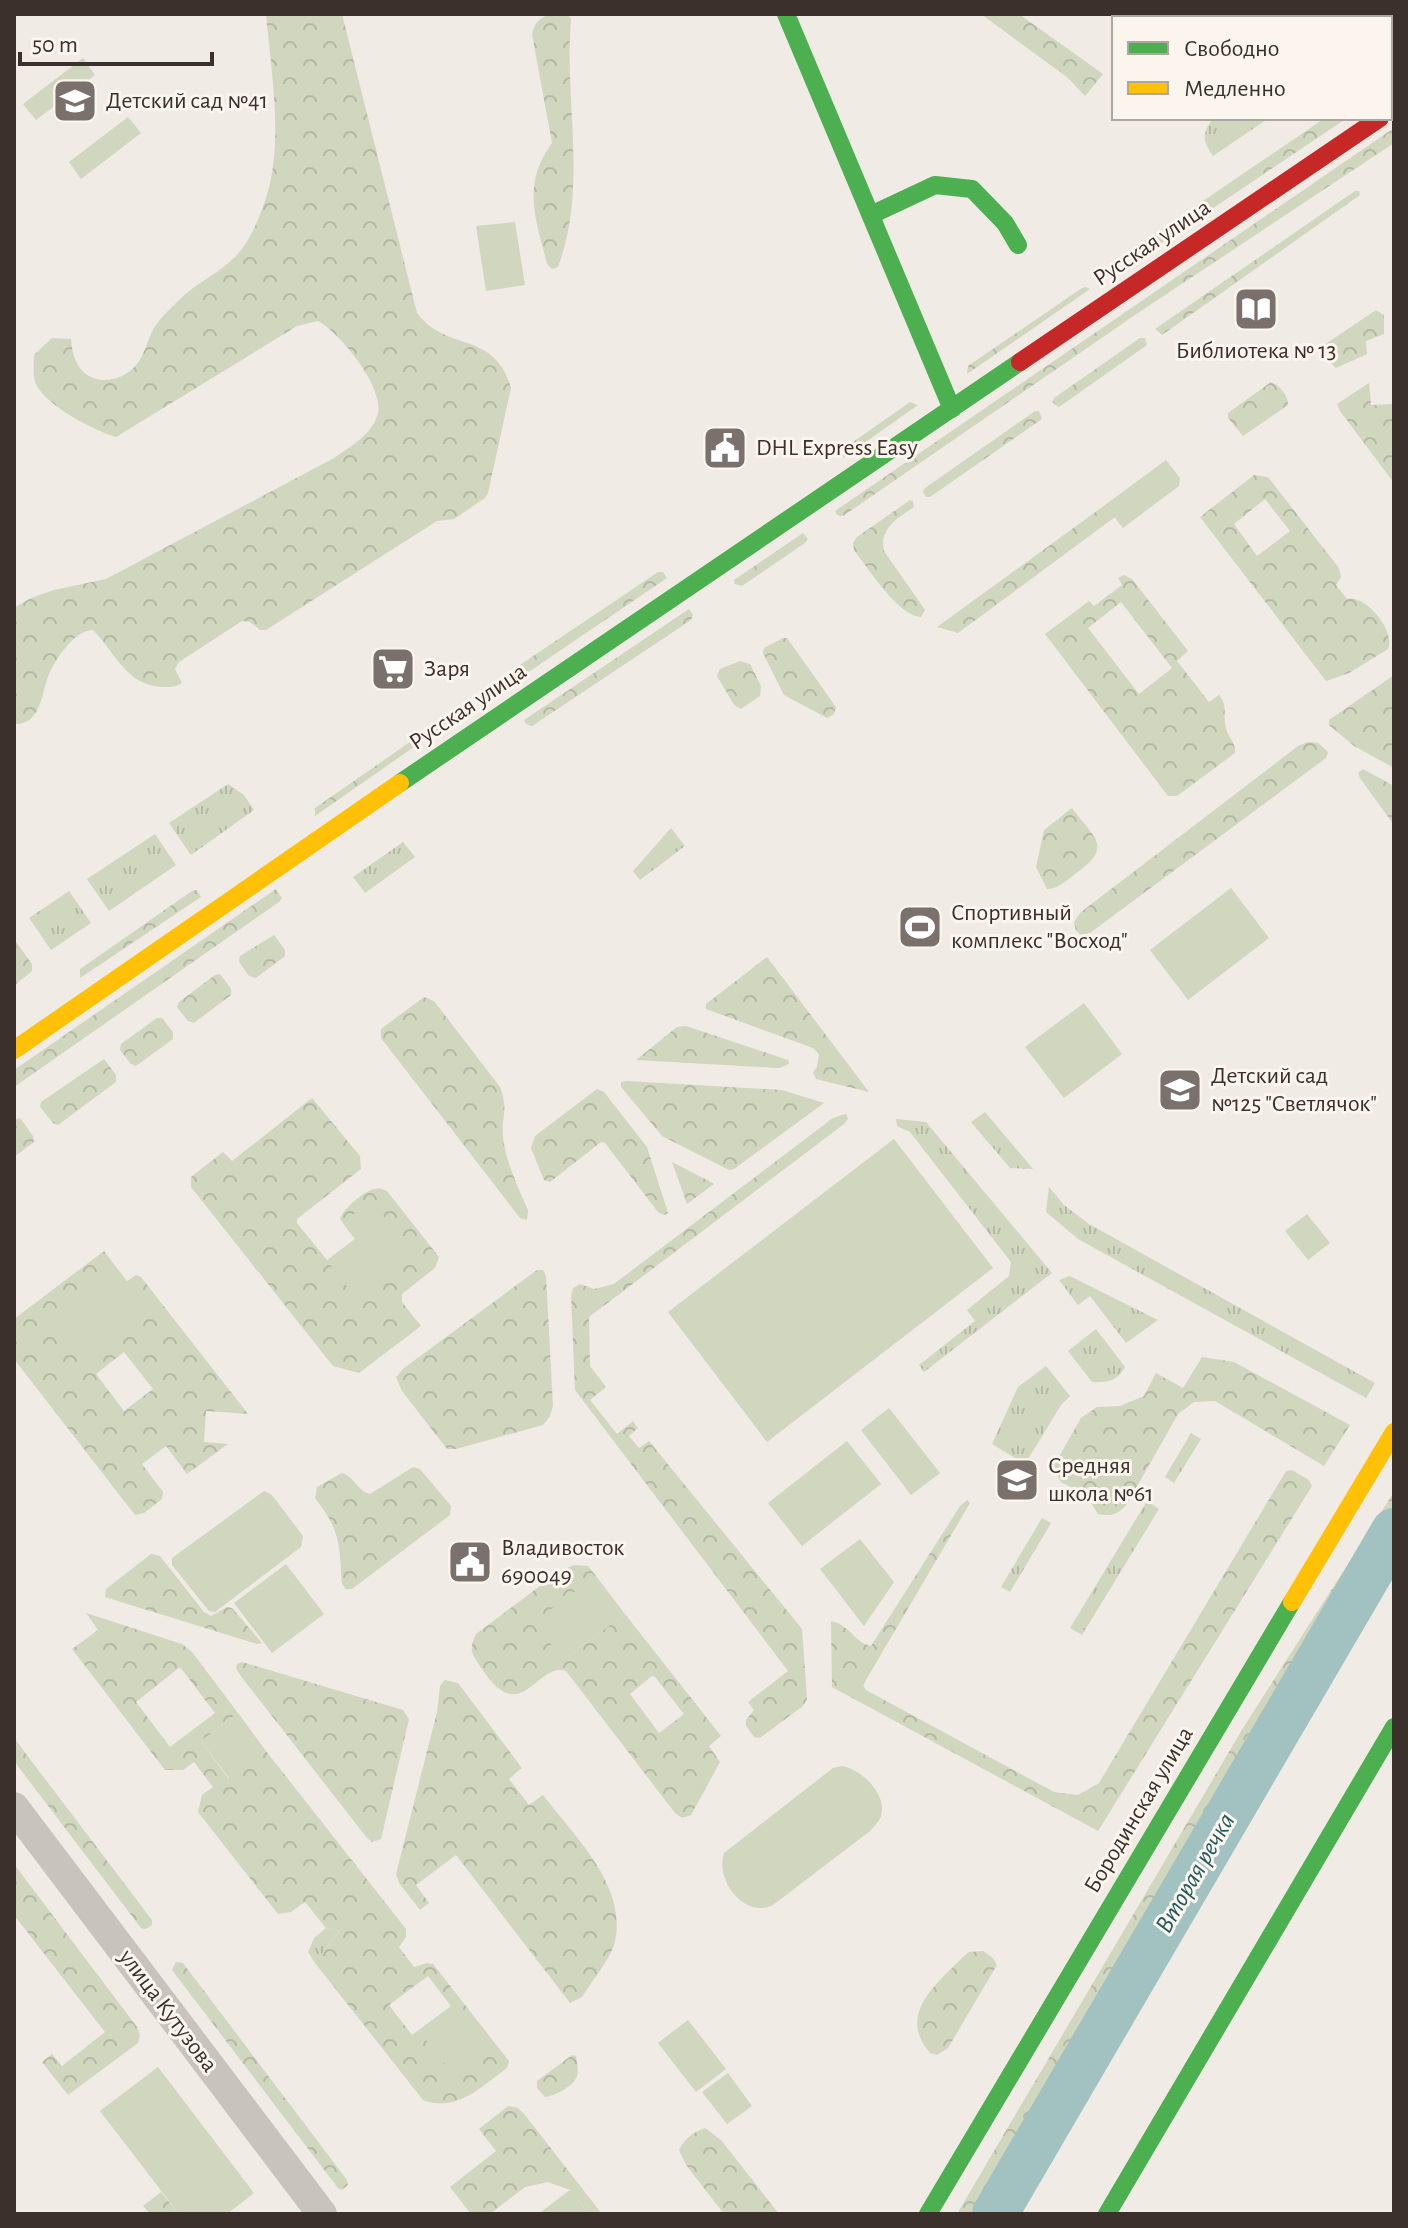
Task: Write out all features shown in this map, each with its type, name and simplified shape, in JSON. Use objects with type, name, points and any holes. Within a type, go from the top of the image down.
[{"type":"main road","points":[[786,14],[952,409]]},
{"type":"main road","name":"Русская улица","points":[[14,1050],[300,850],[1377,120]]},
{"type":"main road","points":[[871,215],[935,185],[972,189],[1005,223],[1018,245]]},
{"type":"main road","name":"Бородинская улица","points":[[928,2214],[1394,1432]]},
{"type":"main road","points":[[1107,2214],[1394,1727]]},
{"type":"street","name":"улица Кутузова","points":[[14,1807],[322,2214]]},
{"type":"green space","points":[[266,14],[342,14],[417,313],[442,333],[494,357],[504,370],[511,388],[488,493],[454,519],[437,521],[266,630],[242,621],[179,662],[175,669],[182,683],[177,685],[164,687],[141,681],[123,667],[93,630],[86,631],[73,639],[57,659],[36,713],[24,723],[14,724],[14,608],[54,590],[106,579],[334,458],[366,434],[378,413],[374,389],[358,362],[338,337],[318,321],[297,326],[116,437],[61,410],[35,383],[34,355],[52,338],[71,339],[76,360],[89,376],[104,380],[125,374],[141,358],[163,316],[235,257],[246,243],[266,199],[275,149]]},
{"type":"green space","points":[[551,14],[567,14],[571,19],[573,144],[572,206],[567,237],[558,267],[552,269],[547,264],[534,202],[537,173],[552,143],[532,34],[538,21]]},
{"type":"green space","points":[[981,14],[1019,14],[1103,74],[1085,96],[1068,78]]},
{"type":"green space","points":[[83,58],[95,75],[36,120],[23,104]]},
{"type":"green space","points":[[128,117],[141,133],[81,179],[69,162]]},
{"type":"green space","points":[[1212,120],[1266,120],[1213,156],[1205,137]]},
{"type":"green space","points":[[1322,120],[1344,120],[1139,258],[1130,254],[1131,250]]},
{"type":"green space","points":[[1394,128],[1394,143],[1135,315],[843,516],[837,515],[835,511]]},
{"type":"green space","points":[[1359,191],[1360,195],[1162,335],[1155,329]]},
{"type":"green space","points":[[515,222],[525,285],[486,291],[476,226]]},
{"type":"green space","points":[[1086,287],[1090,289],[967,374],[968,366]]},
{"type":"green space","points":[[1376,310],[1384,315],[1384,334],[1366,341],[1367,354],[1336,368],[1320,352],[1321,347]]},
{"type":"green space","points":[[1140,338],[1145,338],[1147,345],[1059,407],[1052,402],[1054,398]]},
{"type":"green space","points":[[1271,382],[1283,391],[1288,405],[1243,436],[1228,418],[1228,413]]},
{"type":"green space","points":[[1369,383],[1371,405],[1394,404],[1394,483],[1337,404]]},
{"type":"green space","points":[[910,402],[918,405],[843,458],[843,449]]},
{"type":"green space","points":[[1039,411],[1042,419],[926,497],[923,492],[925,488]]},
{"type":"green space","points":[[1166,460],[1180,478],[1179,486],[1123,528],[1105,505]]},
{"type":"green space","points":[[1254,475],[1268,477],[1339,568],[1341,577],[1336,585],[1347,599],[1363,602],[1384,624],[1388,633],[1388,649],[1349,673],[1326,681],[1200,517]],"holes":[[[1265,499],[1290,531],[1257,556],[1234,524]]]},
{"type":"green space","points":[[910,500],[914,507],[891,524],[883,543],[884,551],[925,610],[921,617],[912,615],[893,600],[854,550],[853,543]]},
{"type":"green space","points":[[1105,505],[1115,517],[958,633],[937,627]]},
{"type":"green space","points":[[803,533],[808,539],[805,543],[742,586],[735,584],[734,580]]},
{"type":"green space","points":[[658,572],[663,572],[667,578],[502,690],[499,687],[499,679]]},
{"type":"green space","points":[[1124,575],[1132,579],[1188,651],[1177,661],[1209,702],[1219,695],[1224,703],[1226,728],[1235,753],[1177,796],[1168,796],[1045,634],[1089,601],[1094,606],[1122,585],[1118,578]],"holes":[[[1121,602],[1172,668],[1139,694],[1088,628]]]},
{"type":"green space","points":[[689,609],[693,615],[691,620],[532,726],[526,724],[524,720]]},
{"type":"green space","points":[[787,638],[836,707],[834,714],[827,718],[784,695],[763,653],[764,648]]},
{"type":"green space","points":[[740,661],[750,664],[761,686],[760,696],[741,709],[734,705],[717,676],[720,669]]},
{"type":"green space","points":[[1394,675],[1394,768],[1354,746],[1329,725],[1329,720]]},
{"type":"green space","points":[[451,716],[454,719],[315,816],[315,808]]},
{"type":"green space","points":[[1308,742],[1318,743],[1328,752],[1326,758],[1090,933],[1081,935],[1076,931],[1074,922],[1081,912],[1298,746]]},
{"type":"green space","points":[[1363,769],[1394,786],[1394,825],[1360,778],[1358,773]]},
{"type":"green space","points":[[228,784],[244,795],[254,810],[191,855],[169,823]]},
{"type":"green space","points":[[1072,808],[1093,835],[1097,849],[1087,865],[1062,884],[1047,889],[1036,867],[1044,830]]},
{"type":"green space","points":[[671,828],[685,846],[640,880],[633,871]]},
{"type":"green space","points":[[155,834],[176,865],[109,911],[87,879]]},
{"type":"green space","points":[[403,842],[415,857],[365,893],[353,877]]},
{"type":"green space","points":[[1231,888],[1269,938],[1188,1000],[1150,950]]},
{"type":"green space","points":[[276,889],[282,898],[279,902],[14,1087],[14,1070]]},
{"type":"green space","points":[[197,890],[201,897],[80,978],[80,969]]},
{"type":"green space","points":[[69,891],[91,923],[51,950],[29,918]]},
{"type":"green space","points":[[274,935],[285,950],[285,956],[256,978],[249,976],[239,962],[240,956]]},
{"type":"green space","points":[[14,939],[32,964],[32,971],[14,986]]},
{"type":"green space","points":[[767,957],[869,1092],[816,1079],[813,1072],[819,1054],[813,1048],[706,1009],[706,1004]]},
{"type":"green space","points":[[220,974],[231,989],[231,995],[194,1023],[188,1021],[177,1007],[179,1002]]},
{"type":"green space","points":[[424,997],[434,1001],[500,1087],[504,1102],[505,1147],[528,1210],[527,1220],[520,1218],[381,1038],[381,1029]]},
{"type":"green space","points":[[1084,1003],[1122,1054],[1064,1098],[1025,1047]]},
{"type":"green space","points":[[157,1018],[162,1018],[173,1032],[173,1039],[136,1066],[131,1064],[120,1050],[121,1044]]},
{"type":"green space","points":[[686,1026],[788,1060],[789,1064],[779,1068],[636,1060],[677,1027]]},
{"type":"green space","points":[[104,1059],[116,1075],[116,1082],[58,1125],[53,1123],[40,1107],[41,1102]]},
{"type":"green space","points":[[621,1082],[782,1090],[824,1103],[729,1170],[662,1136],[621,1087]]},
{"type":"green space","points":[[597,1089],[604,1092],[647,1147],[668,1213],[658,1212],[605,1143],[601,1142],[550,1182],[544,1180],[531,1148],[535,1136]]},
{"type":"green space","points":[[312,1098],[360,1156],[361,1169],[297,1219],[297,1223],[327,1260],[355,1239],[340,1219],[345,1211],[364,1194],[380,1188],[387,1191],[439,1257],[435,1268],[402,1294],[402,1302],[421,1326],[359,1373],[333,1366],[191,1187],[191,1177],[223,1152],[232,1161]]},
{"type":"green space","points":[[985,1112],[1033,1169],[1010,1168],[971,1122]]},
{"type":"green space","points":[[846,1114],[848,1119],[844,1124],[589,1317],[590,1366],[606,1387],[590,1400],[617,1434],[633,1421],[638,1428],[629,1436],[639,1448],[649,1441],[802,1629],[807,1699],[803,1706],[760,1738],[754,1737],[746,1726],[746,1720],[754,1710],[748,1702],[788,1671],[575,1390],[571,1296],[573,1288],[580,1284],[594,1289],[614,1284],[833,1118]]},
{"type":"green space","points":[[20,1118],[34,1142],[14,1157],[14,1120]]},
{"type":"green space","points":[[896,1119],[926,1122],[1052,1273],[924,1372],[919,1365],[975,1321],[967,1310],[1009,1276],[1011,1262],[910,1132],[897,1126]]},
{"type":"green space","points":[[894,1139],[993,1268],[767,1442],[668,1312]]},
{"type":"green space","points":[[672,1162],[711,1182],[714,1184],[687,1204]]},
{"type":"green space","points":[[1049,1187],[1064,1205],[1089,1224],[1375,1383],[1366,1398],[1078,1239],[1046,1212]]},
{"type":"green space","points":[[371,1200],[416,1257],[359,1302],[327,1261],[355,1239],[343,1223]]},
{"type":"green space","points":[[1307,1214],[1330,1243],[1308,1260],[1285,1231]]},
{"type":"green space","points":[[104,1251],[127,1281],[136,1275],[141,1277],[248,1414],[206,1411],[204,1442],[228,1444],[187,1474],[166,1446],[142,1464],[163,1492],[162,1499],[144,1513],[135,1515],[14,1359],[14,1319]],"holes":[[[124,1352],[153,1389],[124,1411],[96,1374]]]},
{"type":"green space","points":[[114,1270],[149,1315],[89,1362],[54,1316]]},
{"type":"green space","points":[[537,1270],[543,1270],[546,1276],[553,1406],[550,1416],[543,1425],[447,1449],[402,1391],[396,1377]]},
{"type":"green space","points":[[1070,1276],[1158,1320],[1126,1343],[1090,1296],[1078,1305],[1059,1280]]},
{"type":"green space","points":[[1096,1329],[1125,1367],[1115,1378],[1092,1382],[1068,1351]]},
{"type":"green space","points":[[1202,1357],[1234,1362],[1350,1425],[1324,1466],[1215,1401],[1194,1402],[1178,1414],[1127,1504],[1118,1512],[1098,1514],[1086,1495],[1061,1482],[1053,1467],[1081,1418],[1097,1407],[1120,1406],[1144,1396],[1156,1373],[1183,1388]]},
{"type":"green space","points":[[1046,1366],[1070,1396],[1061,1405],[1025,1464],[992,1444],[1018,1387]]},
{"type":"green space","points":[[889,1408],[940,1473],[911,1495],[861,1430]]},
{"type":"green space","points":[[1191,1433],[1201,1439],[1174,1483],[1165,1477]]},
{"type":"green space","points":[[847,1441],[881,1484],[802,1546],[768,1503]]},
{"type":"green space","points":[[413,1467],[420,1469],[451,1506],[450,1515],[352,1589],[346,1589],[342,1584],[337,1538],[330,1520],[315,1498],[317,1487],[342,1473],[370,1494]]},
{"type":"green space","points":[[1292,1470],[1309,1480],[1312,1486],[1098,1831],[832,1687],[831,1621],[871,1646],[960,1506],[967,1500],[970,1503],[863,1685],[866,1690],[1054,1792],[1078,1795],[1099,1783],[1286,1471]]},
{"type":"green space","points":[[264,1491],[272,1495],[303,1536],[301,1547],[215,1612],[209,1611],[172,1565],[172,1558]]},
{"type":"green space","points":[[1394,1492],[1394,1568],[1375,1604],[1361,1621],[1295,1742],[1281,1757],[1021,2214],[957,2214],[1243,1728]]},
{"type":"green space","points":[[1147,1501],[1159,1509],[1082,1635],[1070,1628]]},
{"type":"green space","points":[[1042,1518],[1051,1523],[1010,1592],[1001,1587]]},
{"type":"green space","points":[[860,1539],[894,1582],[864,1626],[820,1569]]},
{"type":"green space","points":[[151,1554],[160,1556],[204,1612],[211,1616],[227,1607],[232,1608],[262,1643],[105,1597],[106,1589]]},
{"type":"green space","points":[[286,1564],[324,1614],[272,1653],[234,1603]]},
{"type":"green space","points":[[574,1565],[588,1566],[596,1576],[535,1622],[563,1660],[625,1614],[721,1736],[709,1746],[720,1762],[691,1815],[682,1818],[675,1813],[566,1671],[557,1670],[525,1691],[508,1694],[492,1683],[473,1656],[476,1634],[560,1571]],"holes":[[[652,1676],[684,1714],[659,1733],[630,1694]]]},
{"type":"green space","points":[[596,1576],[625,1614],[563,1660],[534,1622]]},
{"type":"green space","points":[[86,1613],[182,1644],[192,1652],[238,1713],[201,1741],[228,1778],[266,1751],[406,1929],[406,1937],[399,1947],[414,1967],[433,1964],[509,2061],[507,2068],[457,2101],[435,2103],[423,2100],[315,1963],[339,1931],[326,1928],[305,1902],[291,1912],[278,1914],[198,1812],[202,1795],[213,1787],[194,1762],[183,1770],[165,1770],[72,1649],[98,1630]],"holes":[[[180,1667],[215,1713],[170,1747],[136,1702]],[[428,1976],[451,2006],[412,2035],[389,2005]]]},
{"type":"green space","points":[[242,1662],[403,1710],[409,1719],[381,1839],[372,1842],[367,1838],[240,1675],[236,1668]]},
{"type":"green space","points":[[445,1680],[458,1683],[522,1768],[509,1779],[529,1805],[543,1795],[583,1845],[607,1883],[617,1924],[614,1945],[582,1997],[570,2003],[456,1855],[416,1885],[429,1903],[420,1910],[399,1883],[396,1874],[437,1712],[440,1686]]},
{"type":"green space","points":[[238,1713],[266,1751],[229,1778],[201,1741]]},
{"type":"green space","points":[[14,1738],[152,1920],[152,1925],[141,1928],[14,1761]]},
{"type":"green space","points":[[841,1766],[864,1777],[876,1791],[882,1808],[878,1822],[773,1905],[762,1908],[742,1902],[728,1885],[722,1864],[724,1853],[833,1768]]},
{"type":"green space","points":[[14,1864],[140,2035],[138,2043],[68,2095],[42,2062],[52,2054],[62,2066],[105,2032],[14,1915]]},
{"type":"green space","points":[[326,1928],[339,1931],[315,1963],[308,1952],[314,1938]]},
{"type":"green space","points":[[983,1951],[997,1965],[948,2048],[937,2055],[930,2053],[917,2026],[924,2001],[969,1952]]},
{"type":"green space","points":[[176,1962],[183,1963],[347,2180],[348,2185],[342,2190],[172,1970]]},
{"type":"green space","points":[[452,2006],[488,2055],[456,2079],[419,2031]]},
{"type":"green space","points":[[688,2020],[726,2069],[696,2092],[658,2043]]},
{"type":"green space","points":[[572,2055],[576,2056],[578,2066],[575,2080],[564,2090],[545,2097],[537,2088],[537,2081]]},
{"type":"green space","points":[[158,2067],[254,2193],[227,2214],[179,2214],[100,2111]]},
{"type":"green space","points":[[728,2073],[752,2106],[727,2124],[702,2092]]},
{"type":"green space","points":[[508,2106],[518,2108],[525,2115],[602,2214],[589,2214],[570,2190],[548,2182],[525,2187],[490,2214],[471,2214],[450,2187],[496,2151],[479,2129]]},
{"type":"green space","points":[[705,2128],[721,2140],[779,2214],[724,2214],[686,2165],[679,2150],[689,2136]]},
{"type":"green space","points":[[570,2190],[589,2214],[538,2214]]},
{"type":"green space","points":[[161,2192],[179,2214],[150,2214],[143,2206]]},
{"type":"waterway","name":"Вторая речка","points":[[995,2214],[1394,1531]]},
{"type":"traffic: fast","points":[[786,14],[952,409]]},
{"type":"traffic: fast","points":[[871,215],[935,185],[972,189],[1005,223],[1018,245]]},
{"type":"traffic: fast","points":[[400,783],[1020,362]]},
{"type":"traffic: fast","points":[[928,2214],[1292,1602]]},
{"type":"traffic: fast","points":[[1107,2214],[1394,1727]]},
{"type":"traffic: slow","points":[[14,1050],[400,783]]},
{"type":"traffic: slow","points":[[1292,1602],[1394,1432]]},
{"type":"traffic: jam","points":[[1020,362],[1377,120]]},
{"type":"place","name":"Детский сад №41","points":[[75,101]]},
{"type":"place","name":"Библиотека № 13","points":[[1256,309]]},
{"type":"place","name":"DHL Express Easy","points":[[725,448]]},
{"type":"place","name":"Заря","points":[[393,669]]},
{"type":"place","name":"Спортивный комплекс \"Восход\"","points":[[920,927]]},
{"type":"place","name":"Детский сад №125 \"Светлячок\"","points":[[1180,1090]]},
{"type":"place","name":"Средняя школа №61","points":[[1017,1480]]},
{"type":"place","name":"Владивосток 690049","points":[[470,1562]]}]
